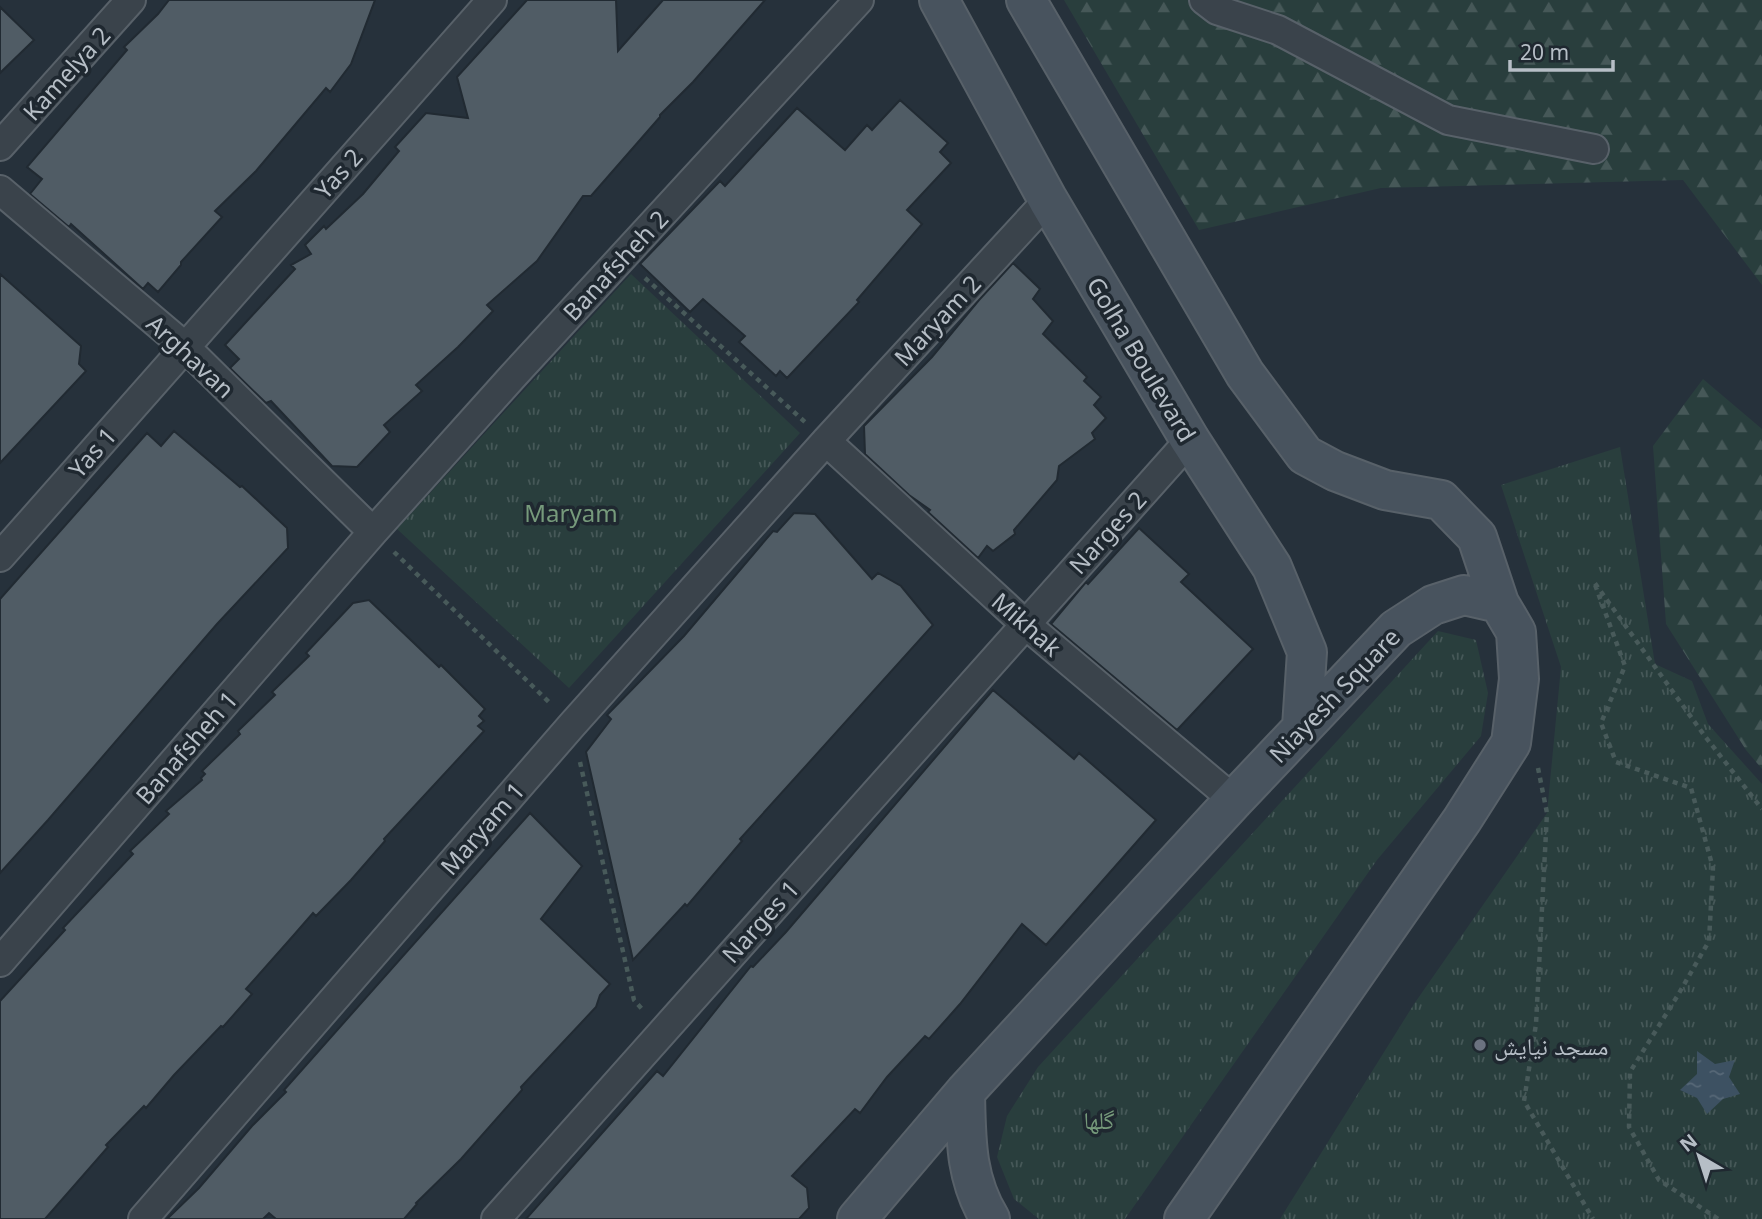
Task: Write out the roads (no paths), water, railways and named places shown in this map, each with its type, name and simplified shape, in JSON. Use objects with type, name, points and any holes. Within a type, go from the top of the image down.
[{"type":"main road","name":"Golha Boulevard","points":[[939,0],[1048,200],[1190,440],[1272,567],[1307,652],[1302,727]]},
{"type":"main road","points":[[1026,0],[1245,374],[1306,455],[1335,471],[1385,490],[1441,500],[1477,537],[1499,603],[1516,632],[1519,678],[1511,743],[1462,820],[1184,1219]]},
{"type":"main road","name":"Niayesh Square","points":[[857,1219],[965,1092],[1396,629],[1433,605],[1464,595],[1499,603]]},
{"type":"main road","points":[[965,1092],[966,1153],[981,1203],[990,1219]]},
{"type":"main road","points":[[1209,1219],[1236,1143]]},
{"type":"street","name":"Kamelya 2","points":[[0,146],[131,0]]},
{"type":"street","name":"Yas 2","points":[[184,346],[492,0]]},
{"type":"street","name":"Banafsheh 2","points":[[373,532],[859,0]]},
{"type":"street","points":[[1204,0],[1217,10],[1278,30],[1448,120],[1594,149]]},
{"type":"street","name":"Arghavan","points":[[0,190],[184,346],[373,532]]},
{"type":"street","name":"Maryam 2","points":[[827,441],[1048,200]]},
{"type":"street","name":"Yas 1","points":[[0,557],[184,346]]},
{"type":"street","name":"Narges 2","points":[[1025,624],[1190,440]]},
{"type":"street","name":"Mikhak","points":[[827,441],[1025,624],[1234,800]]},
{"type":"street","name":"Maryam 1","points":[[143,1219],[572,725],[827,441]]},
{"type":"street","name":"Banafsheh 1","points":[[0,962],[373,532]]},
{"type":"street","name":"Narges 1","points":[[496,1219],[1025,624]]},
{"type":"water","points":[[1697,1051],[1715,1064],[1735,1060],[1729,1077],[1740,1094],[1723,1099],[1707,1114],[1697,1098],[1680,1090],[1697,1074]]},
{"type":"place","name":"مسجد نیایش","points":[[1480,1045]]},
{"type":"park label","name":"Maryam","points":[[571,512]]},
{"type":"park label","name":"گلها","points":[[1099,1119]]}]
